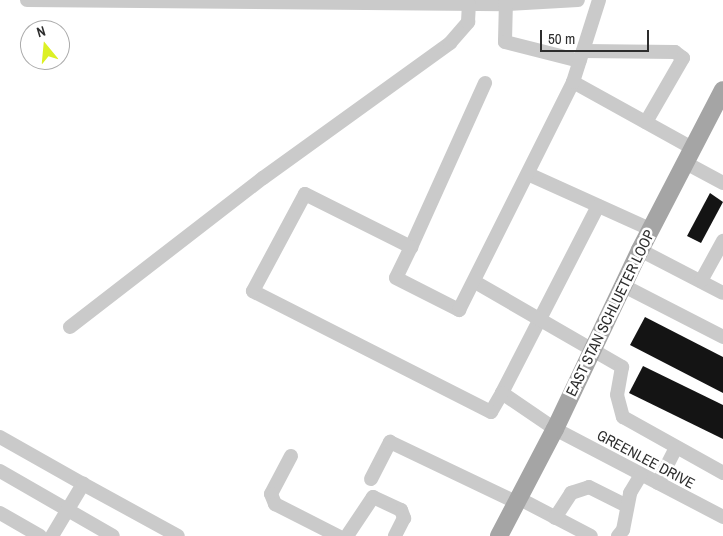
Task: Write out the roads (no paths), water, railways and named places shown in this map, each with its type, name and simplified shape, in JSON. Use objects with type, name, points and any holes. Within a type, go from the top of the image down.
[{"type":"main road","name":"EAST STAN SCHLUETER LOOP","points":[[499,536],[554,429],[591,348],[688,155],[718,112],[723,90]]},
{"type":"street","points":[[27,0],[469,4],[578,0]]},
{"type":"street","points":[[486,83],[396,278],[459,310],[475,282],[573,82],[599,0]]},
{"type":"street","points":[[506,2],[505,42],[581,56],[675,52],[683,58],[646,122]]},
{"type":"street","points":[[70,327],[263,178],[450,43],[468,22],[469,4]]},
{"type":"street","points":[[573,82],[646,122],[723,183]]},
{"type":"street","points":[[528,174],[650,230]]},
{"type":"street","points":[[411,247],[305,194],[253,291],[491,412],[542,319],[598,206]]},
{"type":"street","points":[[701,281],[723,241]]},
{"type":"street","points":[[640,250],[723,293]]},
{"type":"street","points":[[475,282],[542,319],[622,367],[617,395],[623,417],[723,473]]},
{"type":"street","points":[[622,285],[723,337]]},
{"type":"street","name":"GREENLEE DRIVE","points":[[502,393],[554,429],[723,517]]},
{"type":"street","points":[[0,437],[178,536]]},
{"type":"street","points":[[371,479],[390,442],[517,500],[590,536]]},
{"type":"street","points":[[658,483],[676,448]]},
{"type":"street","points":[[291,456],[271,494],[275,504],[338,536]]},
{"type":"street","points":[[0,471],[113,536]]},
{"type":"street","points":[[618,536],[623,530],[627,506],[641,475]]},
{"type":"street","points":[[52,536],[83,484]]},
{"type":"street","points":[[555,518],[571,493],[589,487],[627,506]]},
{"type":"street","points":[[347,536],[373,497],[401,510],[404,518],[395,536]]},
{"type":"street","points":[[0,513],[40,536]]}]
